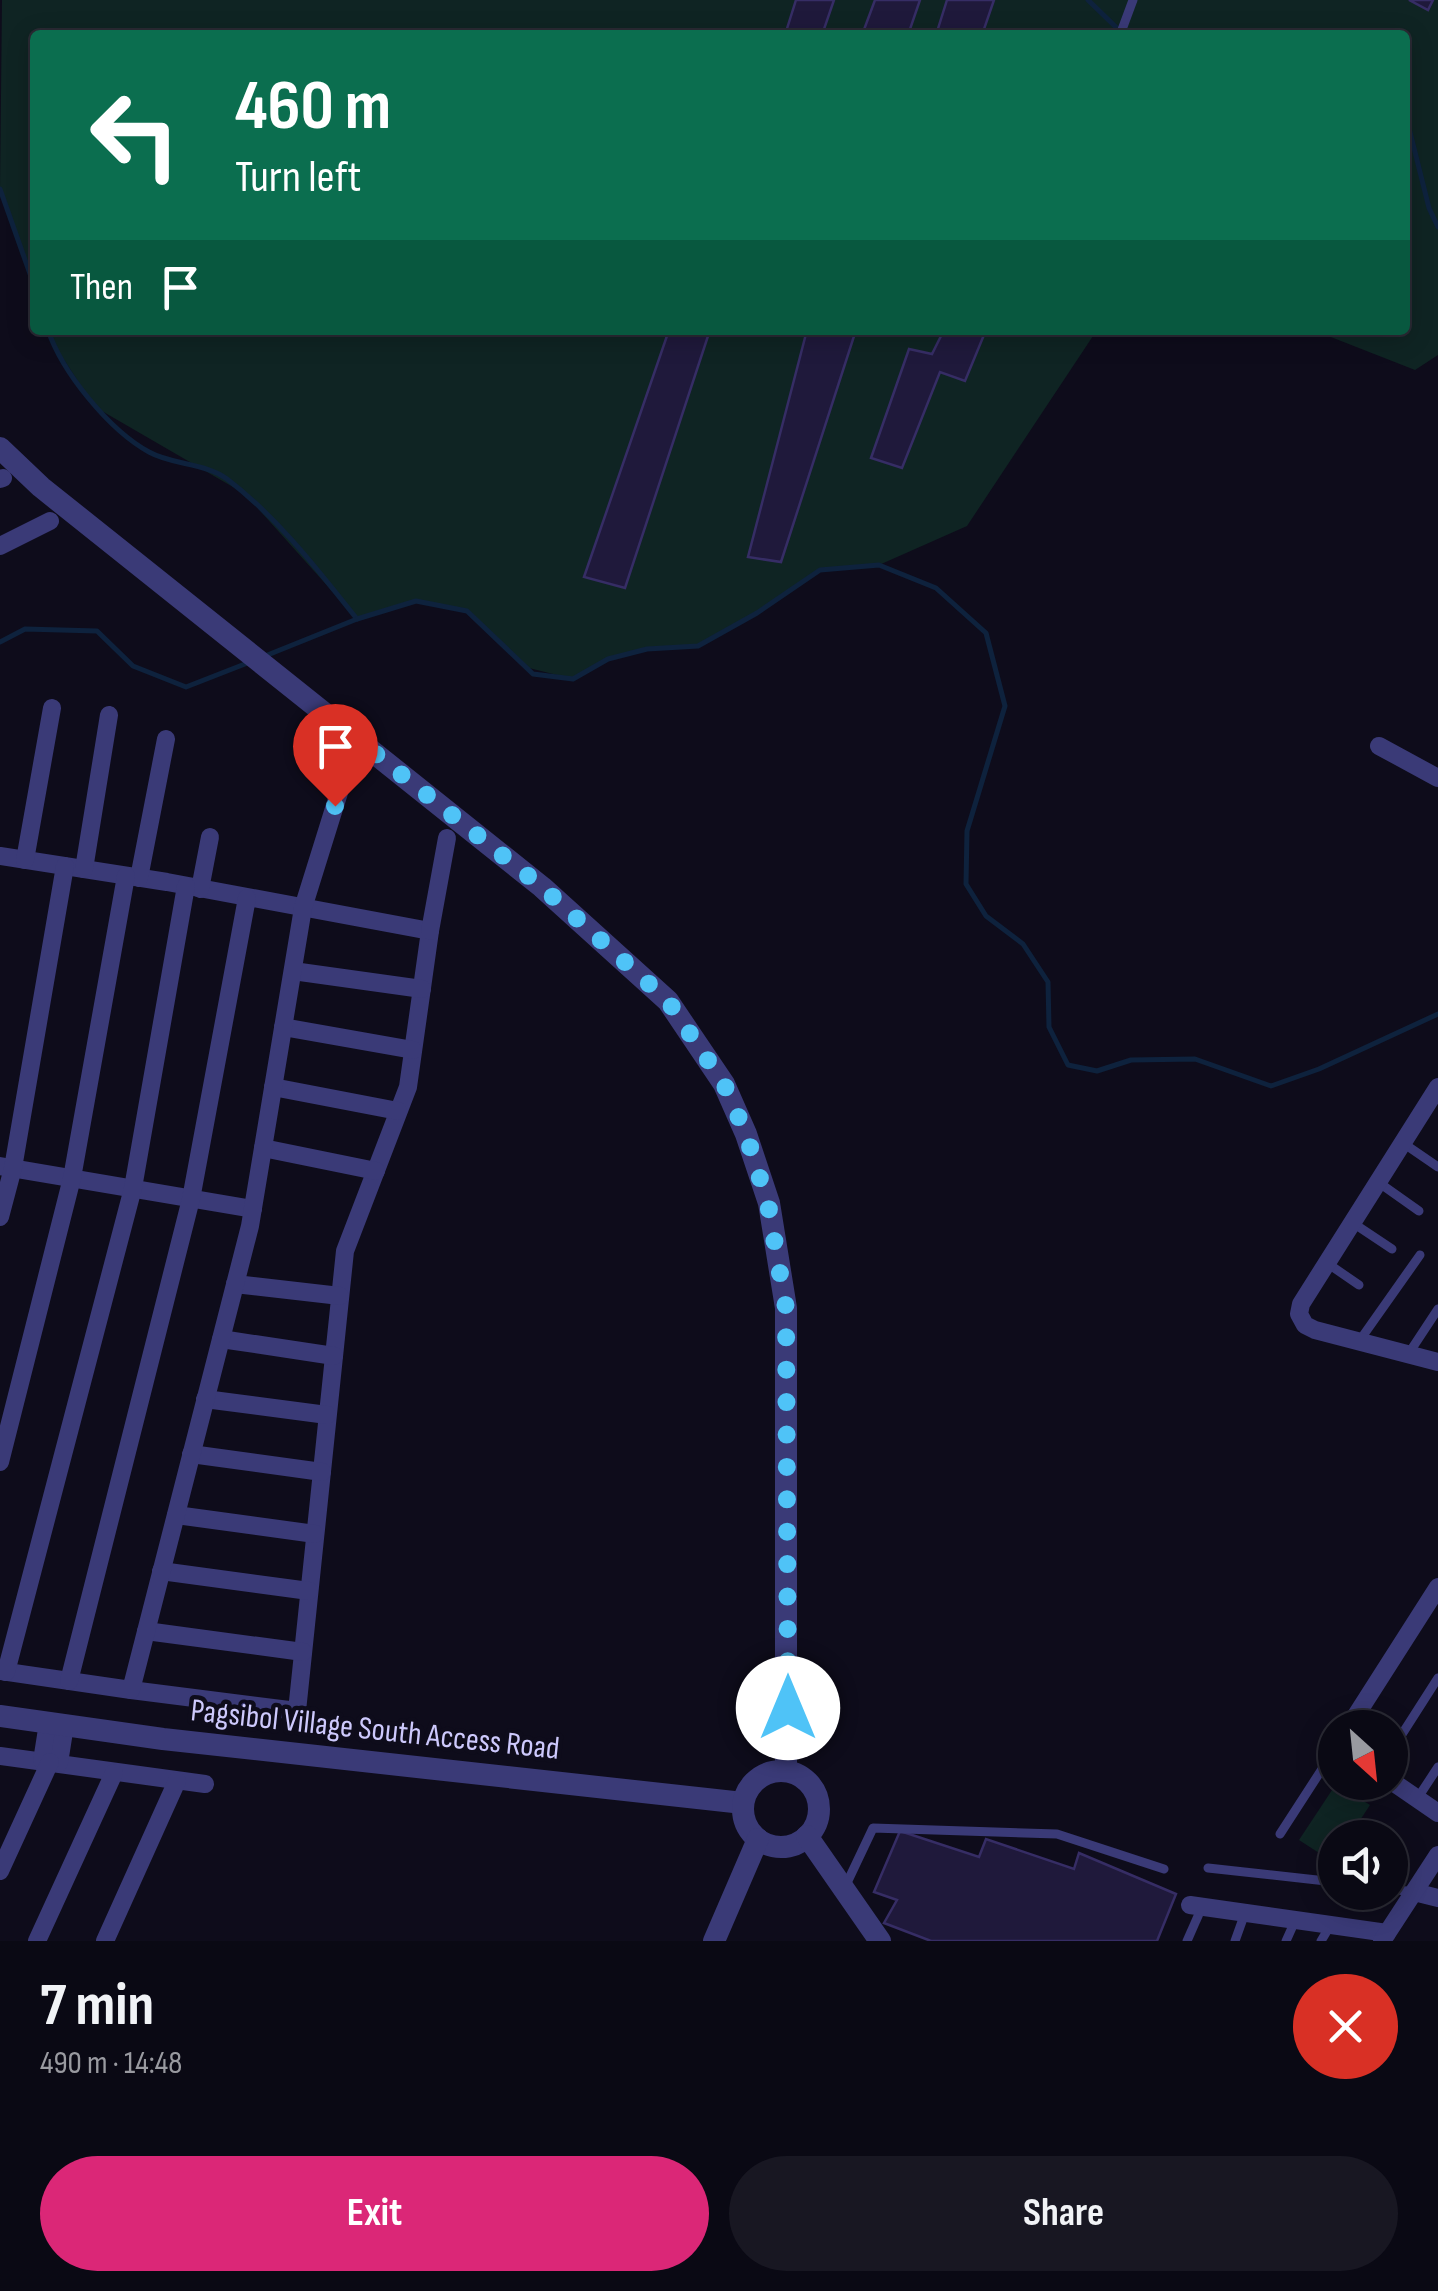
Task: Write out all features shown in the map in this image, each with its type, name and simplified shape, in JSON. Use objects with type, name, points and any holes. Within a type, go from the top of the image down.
[{"type":"street","points":[[0,448],[42,487],[542,887],[668,1001],[724,1084],[746,1134],[768,1204],[786,1308],[786,1771]]},
{"type":"street","points":[[0,546],[50,521]]},
{"type":"street","points":[[25,860],[52,708]]},
{"type":"street","points":[[84,870],[109,715]]},
{"type":"street","points":[[130,1690],[253,1209],[303,908],[347,732]]},
{"type":"street","points":[[0,1462],[72,1178],[132,877],[166,739]]},
{"type":"street","points":[[1379,746],[1438,778]]},
{"type":"street","points":[[210,837],[193,887],[133,1188],[3,1672],[296,1711],[344,1251],[408,1087],[447,838]]},
{"type":"street","points":[[1,863],[25,860],[65,866],[430,931]]},
{"type":"street","points":[[0,1216],[6,1167],[65,866]]},
{"type":"street","points":[[69,1681],[192,1199],[246,898]]},
{"type":"street","points":[[293,970],[422,989]]},
{"type":"street","points":[[283,1027],[413,1050]]},
{"type":"street","points":[[273,1086],[398,1112]]},
{"type":"street","points":[[1435,1099],[1352,1223],[1301,1304],[1299,1314],[1310,1328],[1438,1362]]},
{"type":"street","points":[[263,1148],[376,1171]]},
{"type":"street","points":[[6,1167],[253,1209]]},
{"type":"street","points":[[235,1284],[340,1296]]},
{"type":"street","points":[[221,1339],[334,1356]]},
{"type":"street","points":[[206,1399],[328,1415]]},
{"type":"street","points":[[192,1454],[322,1472]]},
{"type":"street","points":[[176,1515],[315,1534]]},
{"type":"street","points":[[161,1571],[309,1592]]},
{"type":"street","points":[[1359,1710],[1438,1587]]},
{"type":"street","points":[[146,1631],[303,1652]]},
{"type":"street","name":"Pagsibol Village South Access Road","points":[[0,1716],[743,1803]]},
{"type":"street","points":[[0,1871],[50,1762],[56,1724]]},
{"type":"street","points":[[0,1756],[205,1784]]},
{"type":"street","points":[[786,1771],[802,1777],[818,1798],[819,1815],[807,1836],[780,1847],[758,1839],[746,1825],[743,1803],[747,1790],[760,1777],[786,1771]]},
{"type":"street","points":[[37,1941],[114,1773]]},
{"type":"street","points":[[104,1941],[177,1781]]},
{"type":"street","points":[[1408,1792],[1438,1813]]},
{"type":"street","points":[[807,1836],[880,1941]]},
{"type":"street","points":[[714,1941],[758,1839]]},
{"type":"street","points":[[1196,1906],[1295,1921],[1326,1934],[1384,1937],[1438,1855]]},
{"type":"street","points":[[1414,1892],[1438,1898]]},
{"type":"lane","points":[[1122,30],[1132,4]]},
{"type":"lane","points":[[1403,1143],[1438,1166]]},
{"type":"lane","points":[[1378,1182],[1419,1211]]},
{"type":"lane","points":[[1352,1223],[1392,1249]]},
{"type":"lane","points":[[1359,1343],[1420,1255]]},
{"type":"lane","points":[[1327,1263],[1359,1285]]},
{"type":"lane","points":[[1408,1356],[1438,1310]]},
{"type":"lane","points":[[1408,1725],[1438,1678]]},
{"type":"lane","points":[[1417,1798],[1438,1768]]},
{"type":"lane","points":[[1280,1834],[1318,1775]]},
{"type":"lane","points":[[844,1890],[873,1828],[1057,1834],[1164,1870]]},
{"type":"lane","points":[[1208,1868],[1318,1880]]},
{"type":"lane","points":[[1408,1891],[1414,1892]]},
{"type":"lane","points":[[1187,1941],[1196,1906]]},
{"type":"lane","points":[[1235,1941],[1246,1913]]},
{"type":"lane","points":[[1286,1941],[1295,1921]]},
{"type":"green space","points":[[2,0],[1438,0],[1438,355],[1415,370],[1326,335],[1410,335],[1410,30],[30,30],[30,276],[0,188]]},
{"type":"green space","points":[[50,335],[1094,335],[967,526],[879,565],[820,570],[758,612],[694,646],[645,650],[608,659],[573,679],[525,667],[467,611],[416,601],[357,619],[245,494],[95,407]]},
{"type":"green space","points":[[1325,1800],[1362,1800],[1370,1805],[1360,1820],[1318,1820],[1318,1852],[1299,1840]]},
{"type":"building","points":[[796,0],[834,0],[824,30],[787,30]]},
{"type":"building","points":[[875,0],[920,0],[910,30],[864,30]]},
{"type":"building","points":[[947,0],[994,0],[984,30],[938,30]]},
{"type":"building","points":[[1409,0],[1433,0],[1428,10]]},
{"type":"building","points":[[667,335],[708,335],[625,588],[584,577]]},
{"type":"building","points":[[806,335],[854,335],[781,562],[748,557]]},
{"type":"building","points":[[942,335],[984,335],[965,381],[940,372],[902,468],[871,458],[909,349],[932,354]]},
{"type":"building","points":[[900,1831],[979,1857],[986,1839],[1074,1869],[1079,1853],[1176,1894],[1157,1941],[931,1941],[884,1923],[897,1900],[874,1892]]},
{"type":"waterway","points":[[1088,0],[1119,30]]},
{"type":"waterway","points":[[1410,132],[1429,208],[1438,227]]},
{"type":"waterway","points":[[0,189],[30,274]]},
{"type":"waterway","points":[[50,335],[76,381],[118,430],[149,452],[219,474],[246,494],[312,563],[357,619]]},
{"type":"waterway","points":[[265,656],[357,619],[416,601],[467,611],[533,674],[573,679],[608,659],[647,649],[698,646],[757,613],[820,570],[879,565],[936,588],[986,633],[1005,706],[967,831],[966,884],[986,916],[1023,944],[1048,982],[1049,1027],[1068,1065],[1097,1071],[1131,1060],[1195,1059],[1271,1086],[1319,1069],[1438,1014]]},
{"type":"waterway","points":[[0,642],[25,629],[97,631],[133,666],[186,687],[250,662]]},
{"type":"route","points":[[335,806],[356,738],[542,887],[668,1001],[724,1084],[746,1134],[768,1204],[786,1308],[788,1708]]}]
